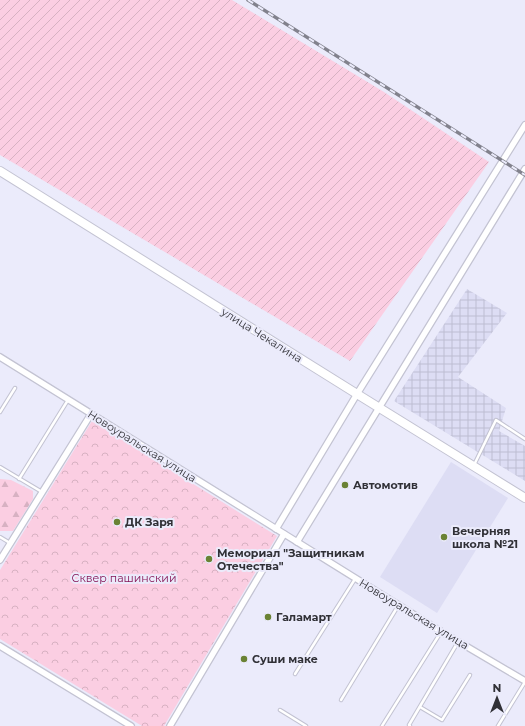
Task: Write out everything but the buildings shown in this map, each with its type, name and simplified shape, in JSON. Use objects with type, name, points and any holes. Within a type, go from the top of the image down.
[{"type":"main road","name":"улица Чекалина","points":[[0,172],[525,498]]},
{"type":"street","points":[[276,529],[357,394],[525,125]]},
{"type":"street","points":[[296,542],[525,169]]},
{"type":"street","name":"Новоуральская улица","points":[[0,357],[399,606],[525,682]]},
{"type":"street","points":[[0,560],[91,414]]},
{"type":"street","points":[[170,726],[284,534]]},
{"type":"street","points":[[0,646],[132,726]]},
{"type":"lane","points":[[0,412],[15,388]]},
{"type":"lane","points":[[19,478],[68,400]]},
{"type":"lane","points":[[473,466],[496,420],[525,438]]},
{"type":"lane","points":[[0,467],[42,492]]},
{"type":"lane","points":[[0,537],[10,543]]},
{"type":"lane","points":[[295,674],[355,578]]},
{"type":"lane","points":[[341,700],[399,606]]},
{"type":"lane","points":[[382,726],[441,632]]},
{"type":"lane","points":[[410,726],[409,725],[459,642]]},
{"type":"lane","points":[[420,707],[442,720],[470,675]]},
{"type":"lane","points":[[498,726],[525,682]]},
{"type":"lane","points":[[280,710],[306,726]]},
{"type":"shaded area","points":[[467,289],[507,313],[458,377],[506,408],[499,431],[525,446],[525,481],[394,401]]},
{"type":"shaded area","name":"Вечерняя школа №21","points":[[451,462],[508,498],[437,613],[380,577]]},
{"type":"green space","points":[[0,0],[232,0],[384,92],[489,162],[350,361],[0,155]]},
{"type":"green space","name":"Сквер пашинский","points":[[92,421],[277,536],[164,726],[142,726],[0,639],[0,570]]},
{"type":"green space","points":[[0,479],[11,480],[33,491],[33,499],[13,531],[0,531]]},
{"type":"railway","points":[[248,0],[525,175]]},
{"type":"place","name":"Автомотив","points":[[345,485]]},
{"type":"place","name":"ДК Заря","points":[[117,522]]},
{"type":"place","name":"Вечерняя школа №21","points":[[444,537]]},
{"type":"place","name":"Мемориал \"Защитникам Отечества\"","points":[[209,559]]},
{"type":"place","name":"Галамарт","points":[[268,617]]},
{"type":"place","name":"Суши маке","points":[[244,659]]}]
